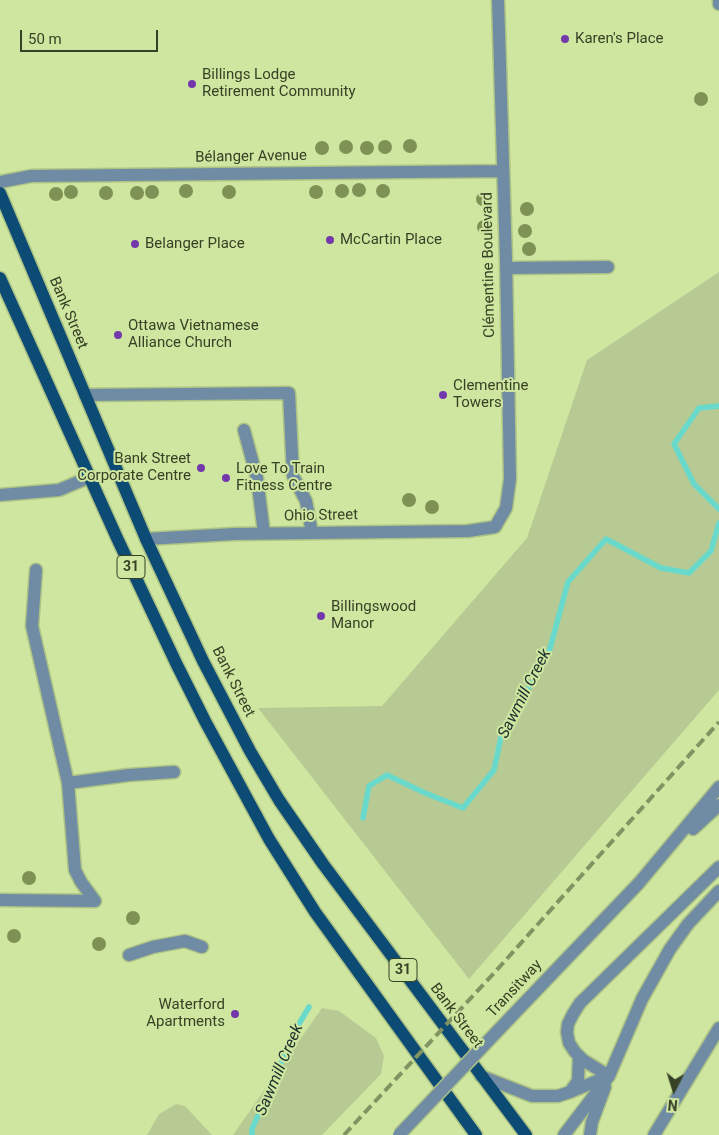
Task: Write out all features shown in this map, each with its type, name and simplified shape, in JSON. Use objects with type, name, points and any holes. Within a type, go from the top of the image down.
[{"type":"main road","name":"Bank Street","points":[[0,193],[146,539],[219,692],[250,751],[279,800],[344,892],[526,1135]]},
{"type":"main road","name":"31","points":[[0,278],[90,477],[205,722],[269,839],[315,912],[476,1135]]},
{"type":"street","name":"Clémentine Boulevard","points":[[495,527],[506,508],[510,479],[498,0]]},
{"type":"street","name":"Bélanger Avenue","points":[[0,182],[31,176],[502,171]]},
{"type":"street","points":[[506,268],[608,267]]},
{"type":"street","points":[[85,396],[289,393],[293,476],[306,501],[312,533]]},
{"type":"street","points":[[244,430],[257,478],[264,533]]},
{"type":"street","points":[[0,495],[59,490],[90,477]]},
{"type":"street","name":"Ohio Street","points":[[146,539],[264,533],[468,531],[495,527]]},
{"type":"street","points":[[0,900],[95,901],[75,870],[68,783],[32,626],[36,570]]},
{"type":"street","points":[[68,783],[129,775],[174,772]]},
{"type":"street","name":"Transitway","points":[[655,865],[719,787]]},
{"type":"street","name":"Transitway","points":[[399,1135],[655,865],[719,805]]},
{"type":"street","points":[[609,1076],[579,1056],[569,1043],[567,1032],[572,1014],[580,1003],[719,867]]},
{"type":"street","points":[[590,1135],[592,1122],[609,1076],[642,999],[656,973],[688,924],[719,890]]},
{"type":"street","points":[[129,955],[153,947],[185,941],[202,947]]},
{"type":"street","points":[[654,1135],[719,1028]]},
{"type":"street","points":[[570,1092],[578,1081],[579,1056]]},
{"type":"street","points":[[481,1076],[532,1096],[558,1096],[609,1076]]},
{"type":"street","points":[[564,1135],[609,1076]]},
{"type":"green space","points":[[719,272],[719,690],[469,979],[258,708],[382,706],[527,538],[587,360]]},
{"type":"green space","points":[[322,1008],[339,1011],[376,1038],[384,1056],[381,1074],[322,1135],[233,1135]]},
{"type":"green space","points":[[176,1104],[185,1106],[212,1135],[147,1135],[159,1114]]},
{"type":"waterway","name":"Sawmill Creek","points":[[719,406],[699,408],[674,444],[694,484],[719,509]]},
{"type":"waterway","name":"Sawmill Creek","points":[[363,818],[369,786],[387,775],[463,808],[494,770],[501,737],[549,652],[568,582],[606,539],[661,568],[689,573],[711,551],[719,523]]},
{"type":"waterway","name":"Sawmill Creek","points":[[252,1135],[252,1129],[296,1029],[309,1007]]},
{"type":"railway","points":[[344,1135],[495,972],[719,722]]},
{"type":"place","name":"Karen's Place","points":[[565,39]]},
{"type":"place","name":"Billings Lodge Retirement Community","points":[[192,84]]},
{"type":"place","name":"McCartin Place","points":[[330,240]]},
{"type":"place","name":"Belanger Place","points":[[135,244]]},
{"type":"place","name":"Ottawa Vietnamese Alliance Church","points":[[118,335]]},
{"type":"place","name":"Clementine Towers","points":[[443,395]]},
{"type":"place","name":"Bank Street Corporate Centre","points":[[201,468]]},
{"type":"place","name":"Love To Train Fitness Centre","points":[[226,478]]},
{"type":"place","name":"Billingswood Manor","points":[[321,616]]},
{"type":"place","name":"Waterford Apartments","points":[[235,1014]]}]
